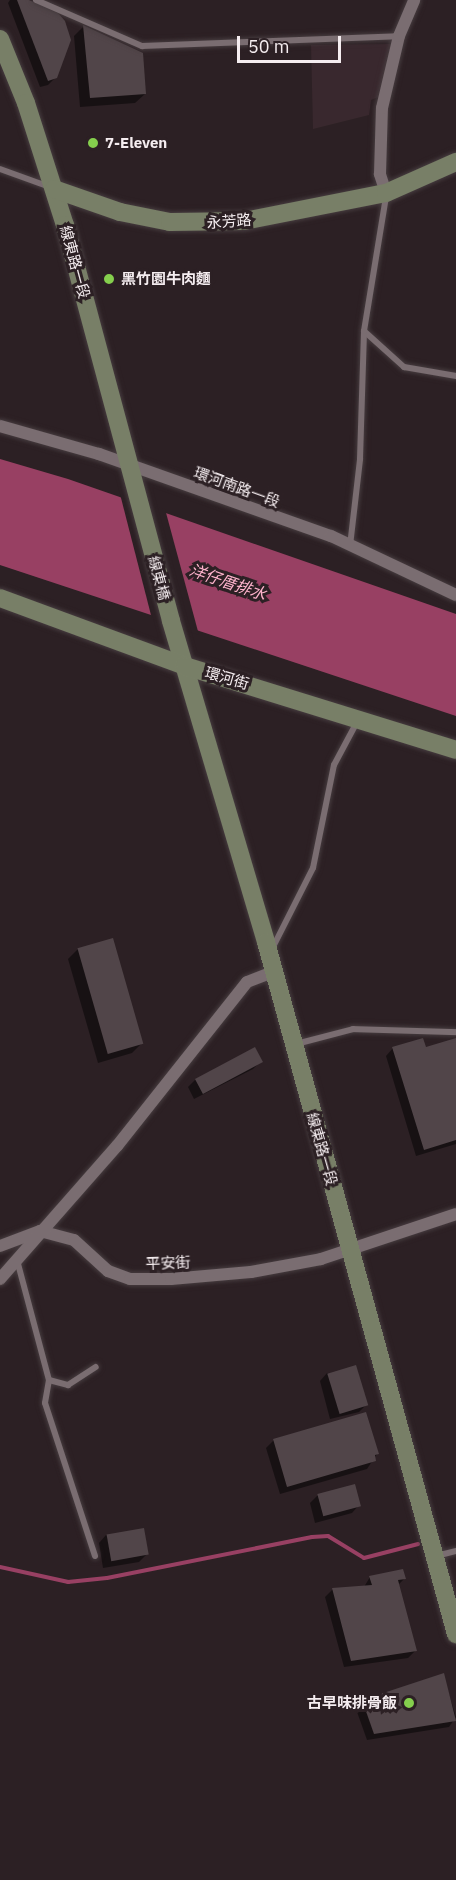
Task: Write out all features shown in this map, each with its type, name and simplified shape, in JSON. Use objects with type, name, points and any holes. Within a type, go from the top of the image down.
[{"type":"main road","name":"線東路一段","points":[[0,39],[54,189],[135,490]]},
{"type":"main road","name":"永芳路","points":[[54,189],[120,212],[196,223],[278,217],[386,193],[456,162]]},
{"type":"main road","name":"線東橋","points":[[135,490],[185,666]]},
{"type":"main road","name":"環河街","points":[[0,598],[185,666],[360,718],[456,750]]},
{"type":"main road","name":"線東路一段","points":[[185,666],[271,963],[456,1634]]},
{"type":"street","points":[[386,193],[380,174],[382,108],[399,36],[414,0]]},
{"type":"street","name":"環河南路一段","points":[[0,426],[128,465],[350,546],[456,595]]},
{"type":"street","points":[[0,1280],[40,1231],[117,1146],[247,982],[271,963]]},
{"type":"street","name":"平安街","points":[[40,1231],[74,1240],[108,1271],[130,1279],[251,1272],[351,1250],[456,1214]]},
{"type":"street","points":[[0,1246],[40,1231]]},
{"type":"lane","points":[[36,0],[142,46],[399,36]]},
{"type":"lane","name":"永芳路","points":[[0,169],[54,189]]},
{"type":"lane","points":[[350,546],[360,459],[363,331],[386,193]]},
{"type":"lane","points":[[363,331],[404,367],[456,376]]},
{"type":"lane","points":[[271,963],[313,868],[334,765],[360,718]]},
{"type":"lane","points":[[293,1045],[353,1029],[456,1032]]},
{"type":"lane","points":[[16,1259],[49,1380],[45,1403],[95,1556]]},
{"type":"lane","points":[[49,1380],[68,1385],[96,1367]]},
{"type":"lane","points":[[435,1556],[456,1551]]},
{"type":"shaded area","points":[[391,44],[381,96],[371,100],[369,115],[313,129],[311,45]]},
{"type":"water","name":"洋仔厝排水","points":[[0,459],[68,479],[456,614],[456,716],[0,565]]},
{"type":"pier","points":[[120,494],[165,509],[199,635],[152,619]]},
{"type":"building","points":[[17,0],[29,0],[58,13],[65,21],[71,40],[57,78],[48,81]]},
{"type":"building","points":[[83,25],[143,53],[146,94],[90,98]]},
{"type":"building","points":[[113,938],[143,1044],[108,1054],[77,948]]},
{"type":"building","points":[[423,1038],[426,1047],[456,1038],[456,1140],[424,1150],[392,1047]]},
{"type":"building","points":[[255,1047],[263,1062],[203,1094],[195,1079]]},
{"type":"building","points":[[356,1365],[368,1405],[340,1414],[327,1374]]},
{"type":"building","points":[[366,1412],[379,1454],[375,1455],[376,1461],[287,1487],[273,1439]]},
{"type":"building","points":[[355,1484],[361,1506],[323,1516],[317,1494]]},
{"type":"building","points":[[144,1528],[149,1555],[111,1561],[107,1535]]},
{"type":"building","points":[[403,1569],[406,1579],[398,1580],[417,1651],[351,1661],[332,1588],[372,1585],[369,1576]]},
{"type":"building","points":[[444,1673],[456,1721],[374,1734],[362,1700]]},
{"type":"waterway","points":[[0,1567],[68,1582],[107,1578],[312,1537],[328,1536],[364,1558],[418,1544]]},
{"type":"place","name":"7-Eleven","points":[[93,143]]},
{"type":"place","name":"黑竹園牛肉麵","points":[[109,279]]},
{"type":"place","name":"古早味排骨飯","points":[[409,1703]]}]
